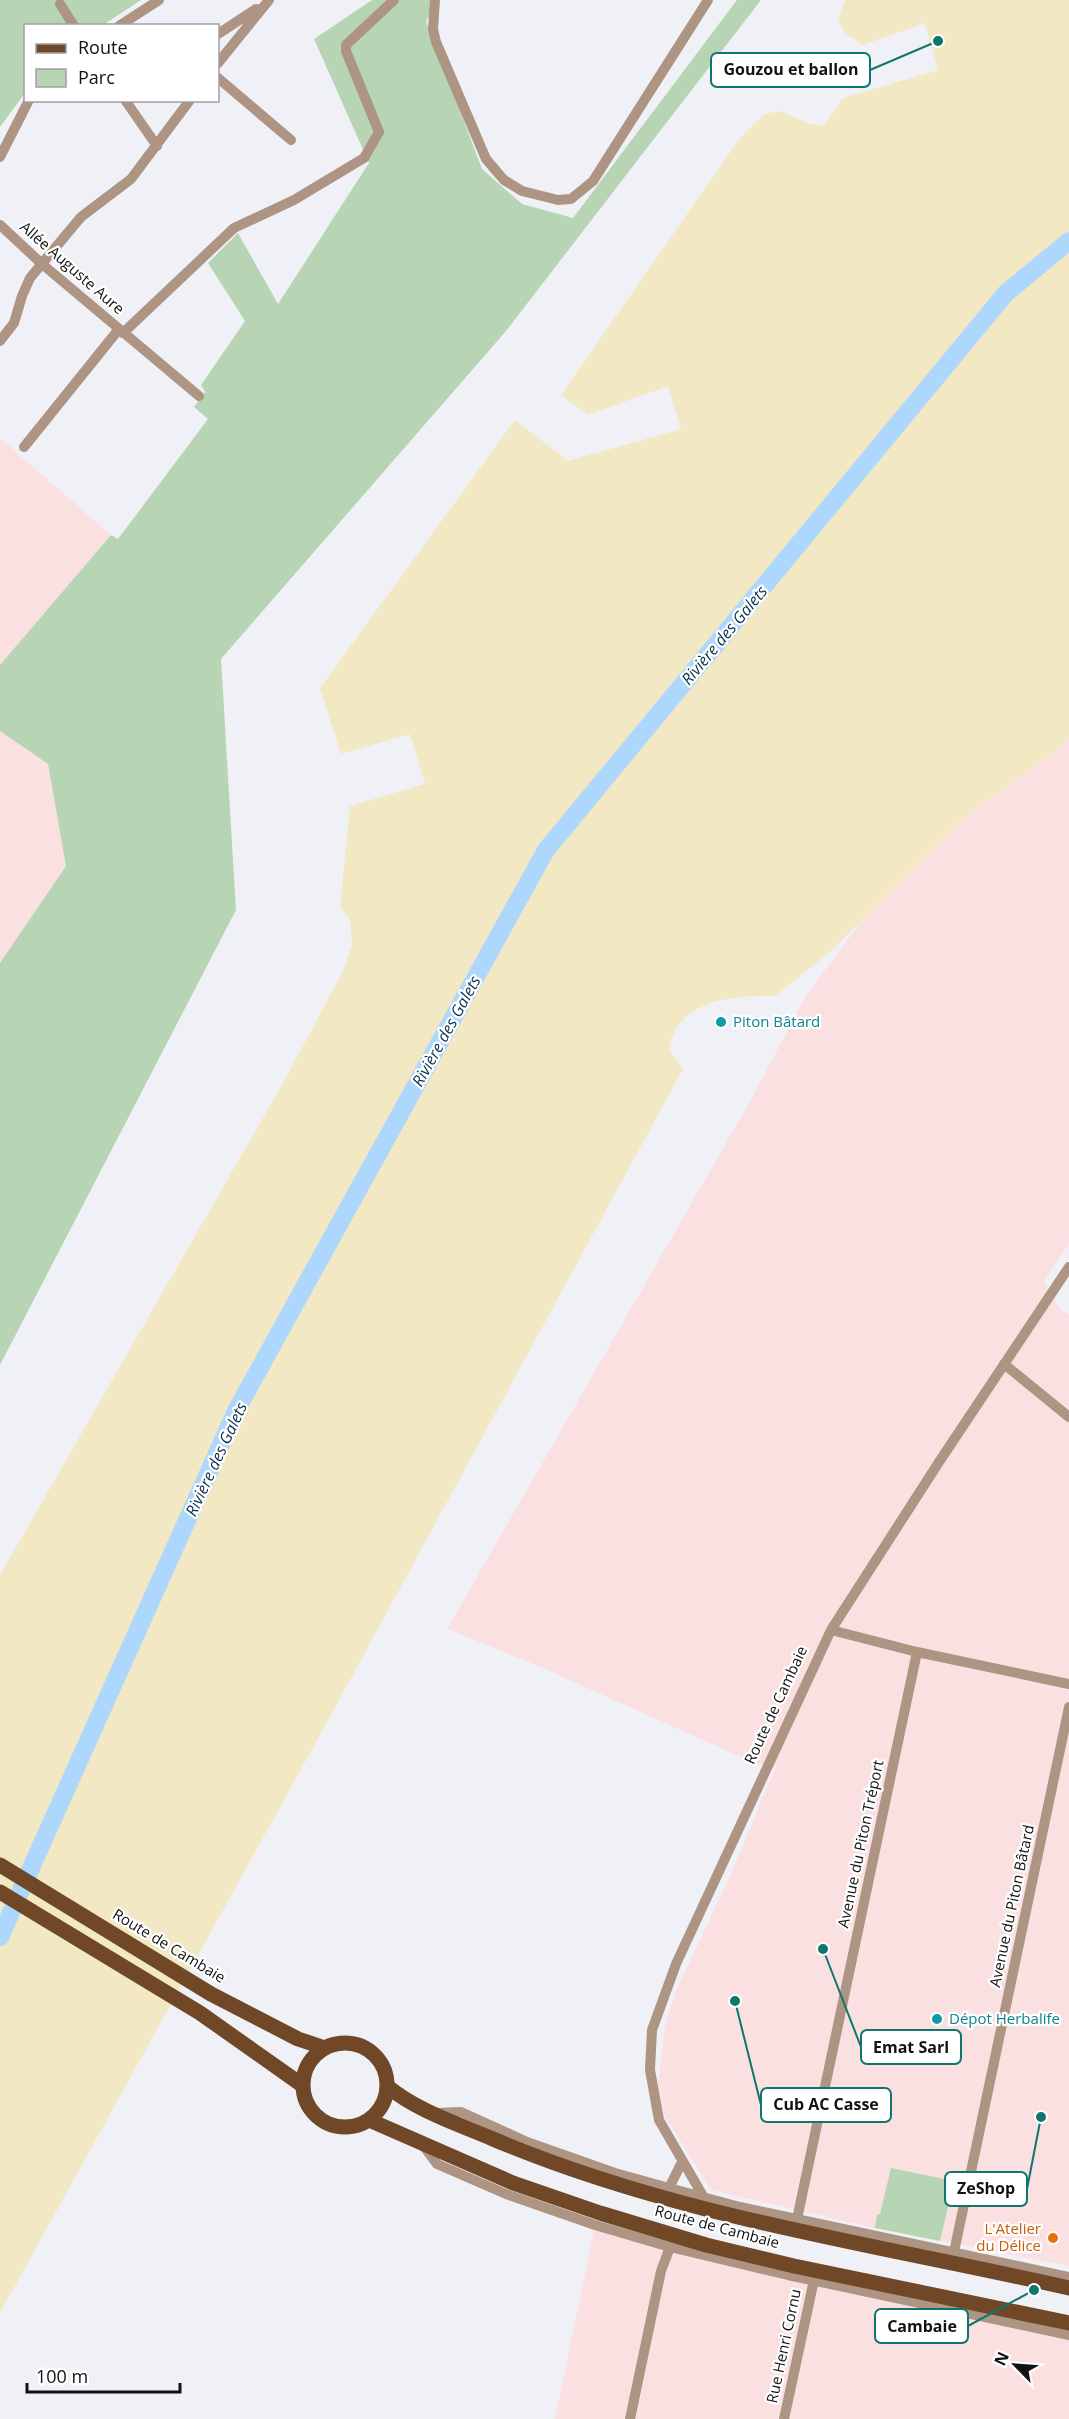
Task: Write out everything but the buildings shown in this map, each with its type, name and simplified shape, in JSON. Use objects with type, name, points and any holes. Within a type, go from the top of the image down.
[{"type":"main road","name":"Route de Cambaie","points":[[0,1865],[211,1994],[298,2039],[325,2048],[337,2043],[351,2043],[363,2047],[382,2065],[387,2086],[416,2104],[521,2151],[614,2184],[673,2201],[1069,2288]]},
{"type":"main road","points":[[0,1892],[200,2013],[302,2085]]},
{"type":"main road","points":[[325,2048],[308,2064],[302,2085],[304,2098],[317,2118],[331,2126],[344,2128],[357,2126],[369,2120],[382,2106],[387,2086]]},
{"type":"main road","name":"Route de Cambaie","points":[[369,2120],[513,2183],[600,2213],[706,2245],[794,2266],[1069,2323]]},
{"type":"street","points":[[122,24],[159,0]]},
{"type":"street","points":[[219,33],[269,0]]},
{"type":"street","points":[[219,62],[269,0]]},
{"type":"street","points":[[199,396],[121,331],[234,228],[294,200],[364,158],[379,132],[346,51],[346,45],[394,0]]},
{"type":"street","points":[[435,0],[433,30],[436,42],[486,159],[504,180],[522,191],[558,200],[571,199],[593,181],[708,0]]},
{"type":"street","points":[[60,4],[73,24]]},
{"type":"street","points":[[219,79],[291,140]]},
{"type":"street","points":[[0,158],[28,102]]},
{"type":"street","points":[[126,102],[157,146]]},
{"type":"street","points":[[0,340],[14,323],[26,285],[42,264],[81,217],[124,186],[189,102]]},
{"type":"street","name":"Allée Auguste Aure","points":[[0,225],[121,331],[24,447]]},
{"type":"street","name":"Route de Cambaie","points":[[703,2196],[659,2120],[650,2070],[651,2030],[675,1964],[831,1630],[1069,1267]]},
{"type":"street","points":[[1004,1364],[1069,1417]]},
{"type":"street","points":[[831,1630],[917,1652],[1069,1684]]},
{"type":"street","name":"Avenue du Piton Tréport","points":[[797,2219],[917,1652]]},
{"type":"street","name":"Avenue du Piton Bâtard","points":[[954,2252],[1069,1707]]},
{"type":"street","points":[[437,2113],[461,2112],[527,2142],[615,2173],[669,2188],[797,2219],[1069,2277]]},
{"type":"street","points":[[422,2144],[437,2164],[506,2194],[596,2225],[670,2247],[1069,2335]]},
{"type":"street","points":[[669,2188],[682,2162]]},
{"type":"street","points":[[630,2419],[661,2271],[670,2247]]},
{"type":"street","name":"Rue Henri Cornu","points":[[784,2419],[814,2280]]},
{"type":"shaded area","points":[[0,438],[111,535],[0,665]]},
{"type":"shaded area","points":[[0,731],[48,764],[66,866],[0,963]]},
{"type":"shaded area","points":[[1069,737],[1069,1244],[1044,1281],[1059,1307],[1069,1315],[1069,2266],[875,2228],[711,2190],[663,2113],[658,2083],[665,2024],[675,1993],[730,1876],[776,1766],[756,1764],[536,1665],[447,1629],[753,1096],[805,997],[863,919],[964,818],[1056,751]]},
{"type":"shaded area","points":[[595,2225],[1069,2335],[1069,2419],[555,2419]]},
{"type":"green space","points":[[0,0],[141,0],[105,24],[24,24],[24,94],[0,127]]},
{"type":"green space","points":[[372,0],[439,0],[426,21],[482,169],[522,204],[573,218],[737,0],[761,0],[506,331],[221,659],[236,910],[0,1365],[0,963],[66,866],[48,764],[0,731],[0,665],[111,535],[118,539],[208,419],[194,407],[205,392],[201,385],[245,321],[208,263],[238,233],[278,304],[369,163],[314,39]]},
{"type":"green space","points":[[891,2168],[954,2181],[940,2241],[875,2228]]},
{"type":"sand","points":[[845,0],[1069,0],[1069,737],[1056,751],[964,818],[830,952],[775,996],[742,997],[710,1003],[683,1019],[674,1032],[669,1049],[683,1069],[326,1724],[0,2313],[0,1575],[287,1076],[345,967],[352,944],[350,920],[340,907],[350,806],[425,784],[410,734],[341,754],[320,688],[515,420],[568,461],[681,429],[668,386],[588,415],[561,395],[740,138],[764,114],[781,111],[809,124],[824,125],[843,98],[938,70],[925,23],[863,45],[846,34],[838,19]]},
{"type":"waterway","name":"Rivière des Galets","points":[[0,1937],[237,1409],[546,850],[1006,293],[1069,241]]},
{"type":"place","name":"Gouzou et ballon","points":[[938,41]]},
{"type":"place","name":"Piton Bâtard","points":[[721,1022]]},
{"type":"place","name":"Emat Sarl","points":[[823,1949]]},
{"type":"place","name":"Cub AC Casse","points":[[735,2001]]},
{"type":"place","name":"Dépot Herbalife","points":[[937,2019]]},
{"type":"place","name":"ZeShop","points":[[1041,2117]]},
{"type":"place","name":"L'Atelier du Délice","points":[[1053,2238]]},
{"type":"place","name":"Cambaie","points":[[1034,2290]]}]
